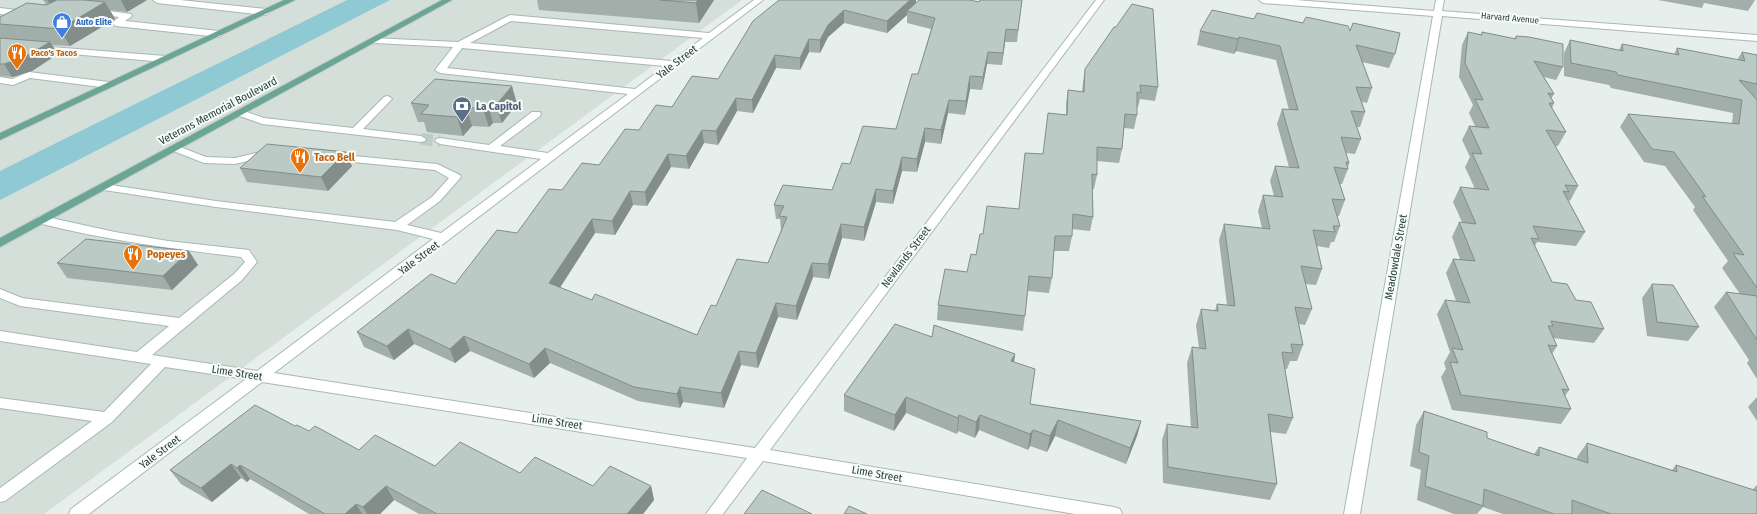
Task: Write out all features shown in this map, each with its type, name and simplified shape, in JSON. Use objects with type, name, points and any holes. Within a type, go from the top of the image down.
[{"type":"main road","points":[[0,137],[291,0]]},
{"type":"main road","name":"Veterans Memorial Boulevard","points":[[0,243],[448,0]]},
{"type":"street","points":[[157,0],[266,12]]},
{"type":"street","name":"Yale Street","points":[[77,514],[759,0]]},
{"type":"street","name":"Newlands Street","points":[[714,514],[1100,0]]},
{"type":"street","name":"Harvard Avenue","points":[[1264,0],[1438,12],[1757,38]]},
{"type":"street","name":"Meadowdale Street","points":[[1352,514],[1440,0]]},
{"type":"street","points":[[0,11],[35,15]]},
{"type":"street","points":[[85,11],[128,16],[116,23],[219,34]]},
{"type":"street","points":[[638,92],[440,70],[460,45],[510,18],[711,36]]},
{"type":"street","points":[[375,40],[460,45],[675,64]]},
{"type":"street","points":[[30,48],[165,59]]},
{"type":"street","points":[[0,80],[13,82],[29,75],[110,85]]},
{"type":"street","points":[[355,132],[387,100]]},
{"type":"street","points":[[241,113],[262,121],[421,139]]},
{"type":"street","points":[[492,148],[536,114]]},
{"type":"street","points":[[440,141],[552,157]]},
{"type":"street","points":[[175,148],[204,160],[236,161],[264,153],[278,154]]},
{"type":"street","points":[[321,156],[437,167],[456,177],[436,199],[397,226]]},
{"type":"street","points":[[104,187],[216,204],[397,226],[444,238]]},
{"type":"street","points":[[42,220],[115,236],[168,245],[245,253],[251,262],[238,277],[139,358]]},
{"type":"street","points":[[0,293],[20,302],[181,323]]},
{"type":"street","name":"Lime Street","points":[[0,336],[758,454],[1114,514]]},
{"type":"street","points":[[0,496],[107,418],[162,361]]},
{"type":"street","points":[[0,402],[107,418]]},
{"type":"shaded area","points":[[0,0],[742,0],[44,514],[0,514]]},
{"type":"water","points":[[347,0],[390,0],[0,200],[0,171]]},
{"type":"building","points":[[57,0],[105,2],[60,29],[0,24],[0,17],[27,3],[46,5]]},
{"type":"building","points":[[660,0],[698,0],[696,3]]},
{"type":"building","points":[[779,0],[910,0],[887,21],[844,10],[828,25],[820,40],[809,39],[800,58],[775,55],[752,100],[736,98],[716,131],[702,130],[686,156],[668,154],[645,192],[630,191],[612,221],[592,219],[549,283],[592,300],[595,294],[697,335],[711,305],[716,306],[737,259],[768,263],[787,217],[779,216],[784,206],[774,205],[783,185],[832,190],[842,163],[850,164],[863,126],[896,129],[912,74],[918,74],[935,18],[907,11],[919,0],[970,0],[979,2],[980,0],[1022,0],[1018,30],[1006,29],[1003,53],[988,52],[983,77],[970,76],[966,101],[949,100],[941,130],[925,128],[917,159],[902,157],[893,191],[876,189],[864,227],[841,224],[828,264],[812,263],[796,306],[776,303],[756,353],[739,351],[721,393],[680,387],[677,394],[634,387],[545,348],[529,364],[464,336],[450,349],[408,329],[387,346],[357,332],[431,274],[455,284],[497,230],[517,233],[549,189],[562,190],[582,163],[599,165],[625,129],[639,130],[656,105],[672,107],[692,76],[718,79],[753,21]]},
{"type":"building","points":[[1132,4],[1153,9],[1158,87],[1140,85],[1141,93],[1137,92],[1137,115],[1125,114],[1122,149],[1097,147],[1097,175],[1092,174],[1093,217],[1073,214],[1072,236],[1055,236],[1052,278],[1029,276],[1025,316],[938,305],[945,269],[967,272],[971,254],[976,255],[980,234],[983,234],[987,206],[1019,209],[1025,153],[1043,154],[1048,113],[1067,115],[1068,90],[1084,92],[1085,69]]},
{"type":"building","points":[[1212,10],[1254,19],[1257,13],[1303,23],[1306,17],[1348,26],[1350,31],[1353,23],[1400,33],[1395,54],[1356,45],[1372,88],[1356,87],[1365,112],[1351,111],[1361,139],[1341,137],[1349,163],[1346,162],[1348,169],[1334,167],[1345,200],[1332,199],[1340,226],[1333,226],[1335,232],[1313,230],[1322,269],[1301,266],[1312,309],[1295,307],[1303,345],[1291,344],[1293,353],[1282,352],[1293,418],[1268,414],[1277,484],[1168,467],[1167,424],[1198,428],[1192,347],[1206,349],[1201,309],[1218,311],[1217,304],[1235,306],[1224,224],[1270,229],[1263,195],[1283,197],[1275,166],[1299,168],[1282,109],[1298,110],[1280,46],[1239,37],[1238,39],[1200,31]]},
{"type":"building","points":[[1468,32],[1482,35],[1482,32],[1516,39],[1516,36],[1529,37],[1563,44],[1563,67],[1534,61],[1554,94],[1548,93],[1554,103],[1549,103],[1566,132],[1546,130],[1578,186],[1565,185],[1569,192],[1563,191],[1585,232],[1533,226],[1539,239],[1531,238],[1552,282],[1567,284],[1576,300],[1591,302],[1604,329],[1551,321],[1553,326],[1548,326],[1557,346],[1548,345],[1569,390],[1562,389],[1571,409],[1461,395],[1450,362],[1458,363],[1452,348],[1463,350],[1445,300],[1470,303],[1453,259],[1475,261],[1459,222],[1476,224],[1460,187],[1489,190],[1472,153],[1482,154],[1469,126],[1489,128],[1475,99],[1483,100],[1465,63]]},
{"type":"building","points":[[0,38],[50,42],[23,58],[0,64]]},
{"type":"building","points":[[1570,40],[1623,51],[1622,44],[1679,55],[1677,48],[1745,61],[1742,52],[1757,55],[1757,84],[1739,80],[1757,100],[1757,288],[1733,253],[1744,255],[1702,196],[1706,197],[1674,152],[1652,149],[1628,114],[1739,124],[1742,100],[1618,75],[1616,72],[1571,63]]},
{"type":"building","points":[[435,79],[512,86],[496,105],[488,104],[483,109],[466,107],[457,117],[421,114],[429,105],[411,103]]},
{"type":"building","points":[[267,144],[346,152],[321,177],[240,168]]},
{"type":"building","points":[[86,239],[189,251],[163,276],[57,263]]},
{"type":"building","points":[[1652,284],[1673,285],[1699,327],[1657,322]]},
{"type":"building","points":[[1726,292],[1757,296],[1757,340]]},
{"type":"building","points":[[895,324],[932,337],[934,325],[1015,354],[1011,361],[1035,369],[1030,404],[1141,421],[1130,448],[1058,420],[1050,436],[1033,430],[1030,434],[980,415],[976,422],[959,415],[958,418],[906,397],[895,415],[844,395]]},
{"type":"building","points":[[255,405],[295,426],[297,425],[309,431],[315,426],[359,450],[375,435],[435,466],[460,442],[520,473],[535,457],[593,486],[610,466],[651,486],[627,514],[437,514],[386,486],[363,507],[356,504],[345,514],[325,514],[240,465],[237,468],[231,464],[201,488],[170,470]]},
{"type":"building","points":[[1424,411],[1487,432],[1487,438],[1539,456],[1539,447],[1588,463],[1587,443],[1677,472],[1676,465],[1757,491],[1757,514],[1611,514],[1572,500],[1572,514],[1554,514],[1484,489],[1483,506],[1425,486],[1429,456],[1419,452]]},
{"type":"building","points":[[762,490],[812,514],[744,514]]},
{"type":"building","points":[[849,506],[867,514],[844,514]]},
{"type":"tunnel","points":[[421,139],[440,141]]},
{"type":"place","name":"Auto Elite","points":[[62,39]]},
{"type":"place","name":"Paco's Tacos","points":[[17,70]]},
{"type":"place","name":"La Capitol","points":[[462,123]]},
{"type":"place","name":"Taco Bell","points":[[300,174]]},
{"type":"place","name":"Popeyes","points":[[133,271]]}]
